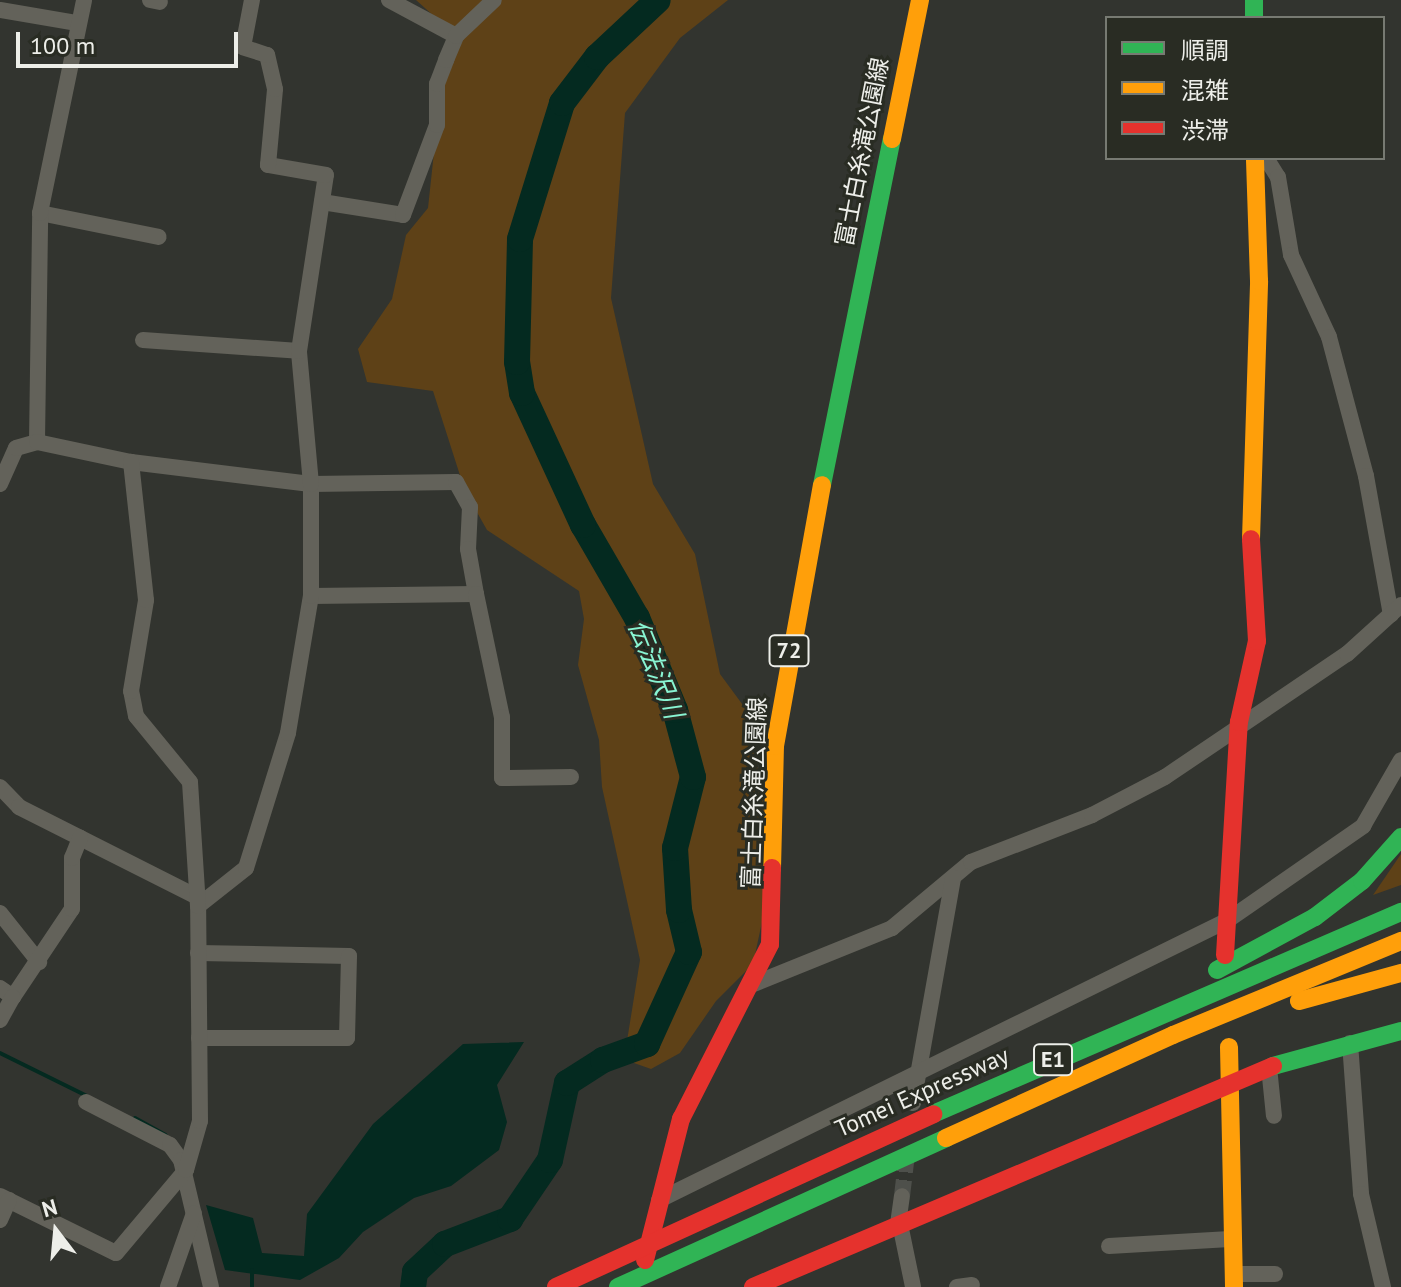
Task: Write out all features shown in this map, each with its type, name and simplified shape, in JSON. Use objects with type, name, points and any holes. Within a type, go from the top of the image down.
[{"type":"main road","name":"富士白糸滝公園線","points":[[638,1287],[659,1200],[694,1086],[751,985],[773,927],[775,746],[787,661],[920,0]]},
{"type":"main road","points":[[1225,955],[1239,722],[1257,641],[1251,542],[1259,281],[1255,160]]},
{"type":"main road","points":[[962,1100],[1315,917],[1362,881],[1401,837]]},
{"type":"main road","name":"Tomei Expressway","points":[[556,1287],[708,1214],[962,1100],[1401,912]]},
{"type":"main road","name":"Tomei Expressway","points":[[618,1287],[1173,1035],[1401,941]]},
{"type":"main road","points":[[913,1151],[1064,1096],[1249,1019],[1401,973]]},
{"type":"main road","points":[[753,1287],[1147,1123],[1228,1082],[1350,1043],[1401,1031]]},
{"type":"main road","points":[[1229,1047],[1230,1239],[1234,1281]]},
{"type":"street","points":[[37,442],[40,213],[76,23],[84,0]]},
{"type":"street","points":[[198,902],[246,868],[288,733],[311,596],[311,484],[299,351],[326,175],[268,165],[275,89],[267,55],[243,47],[252,0]]},
{"type":"street","points":[[389,0],[409,5],[456,36]]},
{"type":"street","points":[[322,202],[403,215],[437,125],[437,84],[456,36],[494,0]]},
{"type":"street","points":[[0,10],[76,23]]},
{"type":"street","points":[[751,985],[892,928],[953,878],[995,850],[1092,815],[1165,777],[1239,722],[1347,654],[1396,610],[1366,476],[1329,337],[1291,255],[1278,177],[1267,160]]},
{"type":"street","points":[[40,213],[159,237]]},
{"type":"street","points":[[143,340],[299,351]]},
{"type":"street","points":[[0,484],[8,446],[37,442],[131,462],[311,484],[456,482],[470,507],[468,549],[502,717],[502,778],[571,777]]},
{"type":"street","points":[[0,1220],[4,1198],[116,1253],[186,1170],[200,1121],[198,902],[190,782],[136,716],[131,691],[146,600],[131,462]]},
{"type":"street","points":[[311,596],[476,594]]},
{"type":"street","points":[[659,1200],[916,1078],[1228,920],[1363,826],[1401,760]]},
{"type":"street","points":[[0,787],[19,807],[198,902]]},
{"type":"street","points":[[0,1020],[7,992],[39,962],[72,909],[72,858],[80,838]]},
{"type":"street","points":[[913,1103],[953,878]]},
{"type":"street","points":[[0,913],[39,962]]},
{"type":"street","points":[[198,953],[349,956],[347,1038],[199,1038]]},
{"type":"street","points":[[1350,1043],[1361,1194],[1383,1287]]},
{"type":"street","points":[[1269,1067],[1274,1116]]},
{"type":"street","points":[[86,1102],[170,1145],[186,1170],[211,1287]]},
{"type":"street","points":[[902,1196],[899,1224],[913,1287]]},
{"type":"street","points":[[168,1287],[195,1212]]},
{"type":"street","points":[[1109,1246],[1230,1239]]},
{"type":"street","points":[[1234,1281],[1275,1274]]},
{"type":"shaded area","points":[[416,0],[728,0],[680,38],[625,113],[611,298],[653,484],[695,554],[720,674],[748,712],[774,866],[753,964],[716,1001],[680,1053],[651,1069],[634,1063],[627,1041],[640,960],[602,787],[599,740],[578,665],[584,619],[579,591],[487,530],[465,491],[433,391],[367,382],[358,349],[392,299],[406,235],[428,208],[442,78],[456,36]]},
{"type":"shaded area","points":[[1401,854],[1401,885],[1373,895]]},
{"type":"shaded area","points":[[524,1042],[497,1085],[507,1122],[499,1150],[451,1186],[414,1198],[363,1232],[339,1258],[300,1280],[225,1270],[206,1205],[253,1218],[262,1253],[304,1256],[307,1214],[373,1124],[463,1044]]},
{"type":"waterway","name":"伝法沢川","points":[[413,1287],[415,1272],[445,1244],[510,1219],[550,1160],[567,1083],[603,1060],[647,1044],[689,952],[679,910],[675,848],[693,777],[675,710],[637,618],[583,525],[522,393],[517,362],[520,239],[562,103],[597,57],[658,0]]},
{"type":"waterway","points":[[0,1053],[87,1096]]},
{"type":"waterway","points":[[135,1118],[166,1135]]},
{"type":"waterway","points":[[252,1270],[252,1287]]},
{"type":"tunnel","points":[[902,1196],[907,1154]]},
{"type":"traffic: fast","points":[[1254,0],[1254,16]]},
{"type":"traffic: fast","points":[[822,485],[892,139]]},
{"type":"traffic: fast","points":[[1217,970],[1315,917],[1362,881],[1401,837]]},
{"type":"traffic: fast","points":[[933,1114],[1401,912]]},
{"type":"traffic: fast","points":[[1273,1066],[1401,1031]]},
{"type":"traffic: fast","points":[[618,1287],[946,1138]]},
{"type":"traffic: slow","points":[[892,139],[920,0]]},
{"type":"traffic: slow","points":[[1251,539],[1259,281],[1255,160]]},
{"type":"traffic: slow","points":[[772,868],[775,746],[822,485]]},
{"type":"traffic: slow","points":[[946,1138],[1173,1035],[1401,941]]},
{"type":"traffic: slow","points":[[1299,1001],[1401,973]]},
{"type":"traffic: slow","points":[[1229,1047],[1234,1287]]},
{"type":"traffic: jam","points":[[1225,955],[1239,722],[1257,641],[1251,539]]},
{"type":"traffic: jam","points":[[645,1260],[681,1119],[770,944],[772,868]]},
{"type":"traffic: jam","points":[[753,1287],[1273,1066]]},
{"type":"traffic: jam","points":[[556,1287],[933,1114]]}]
